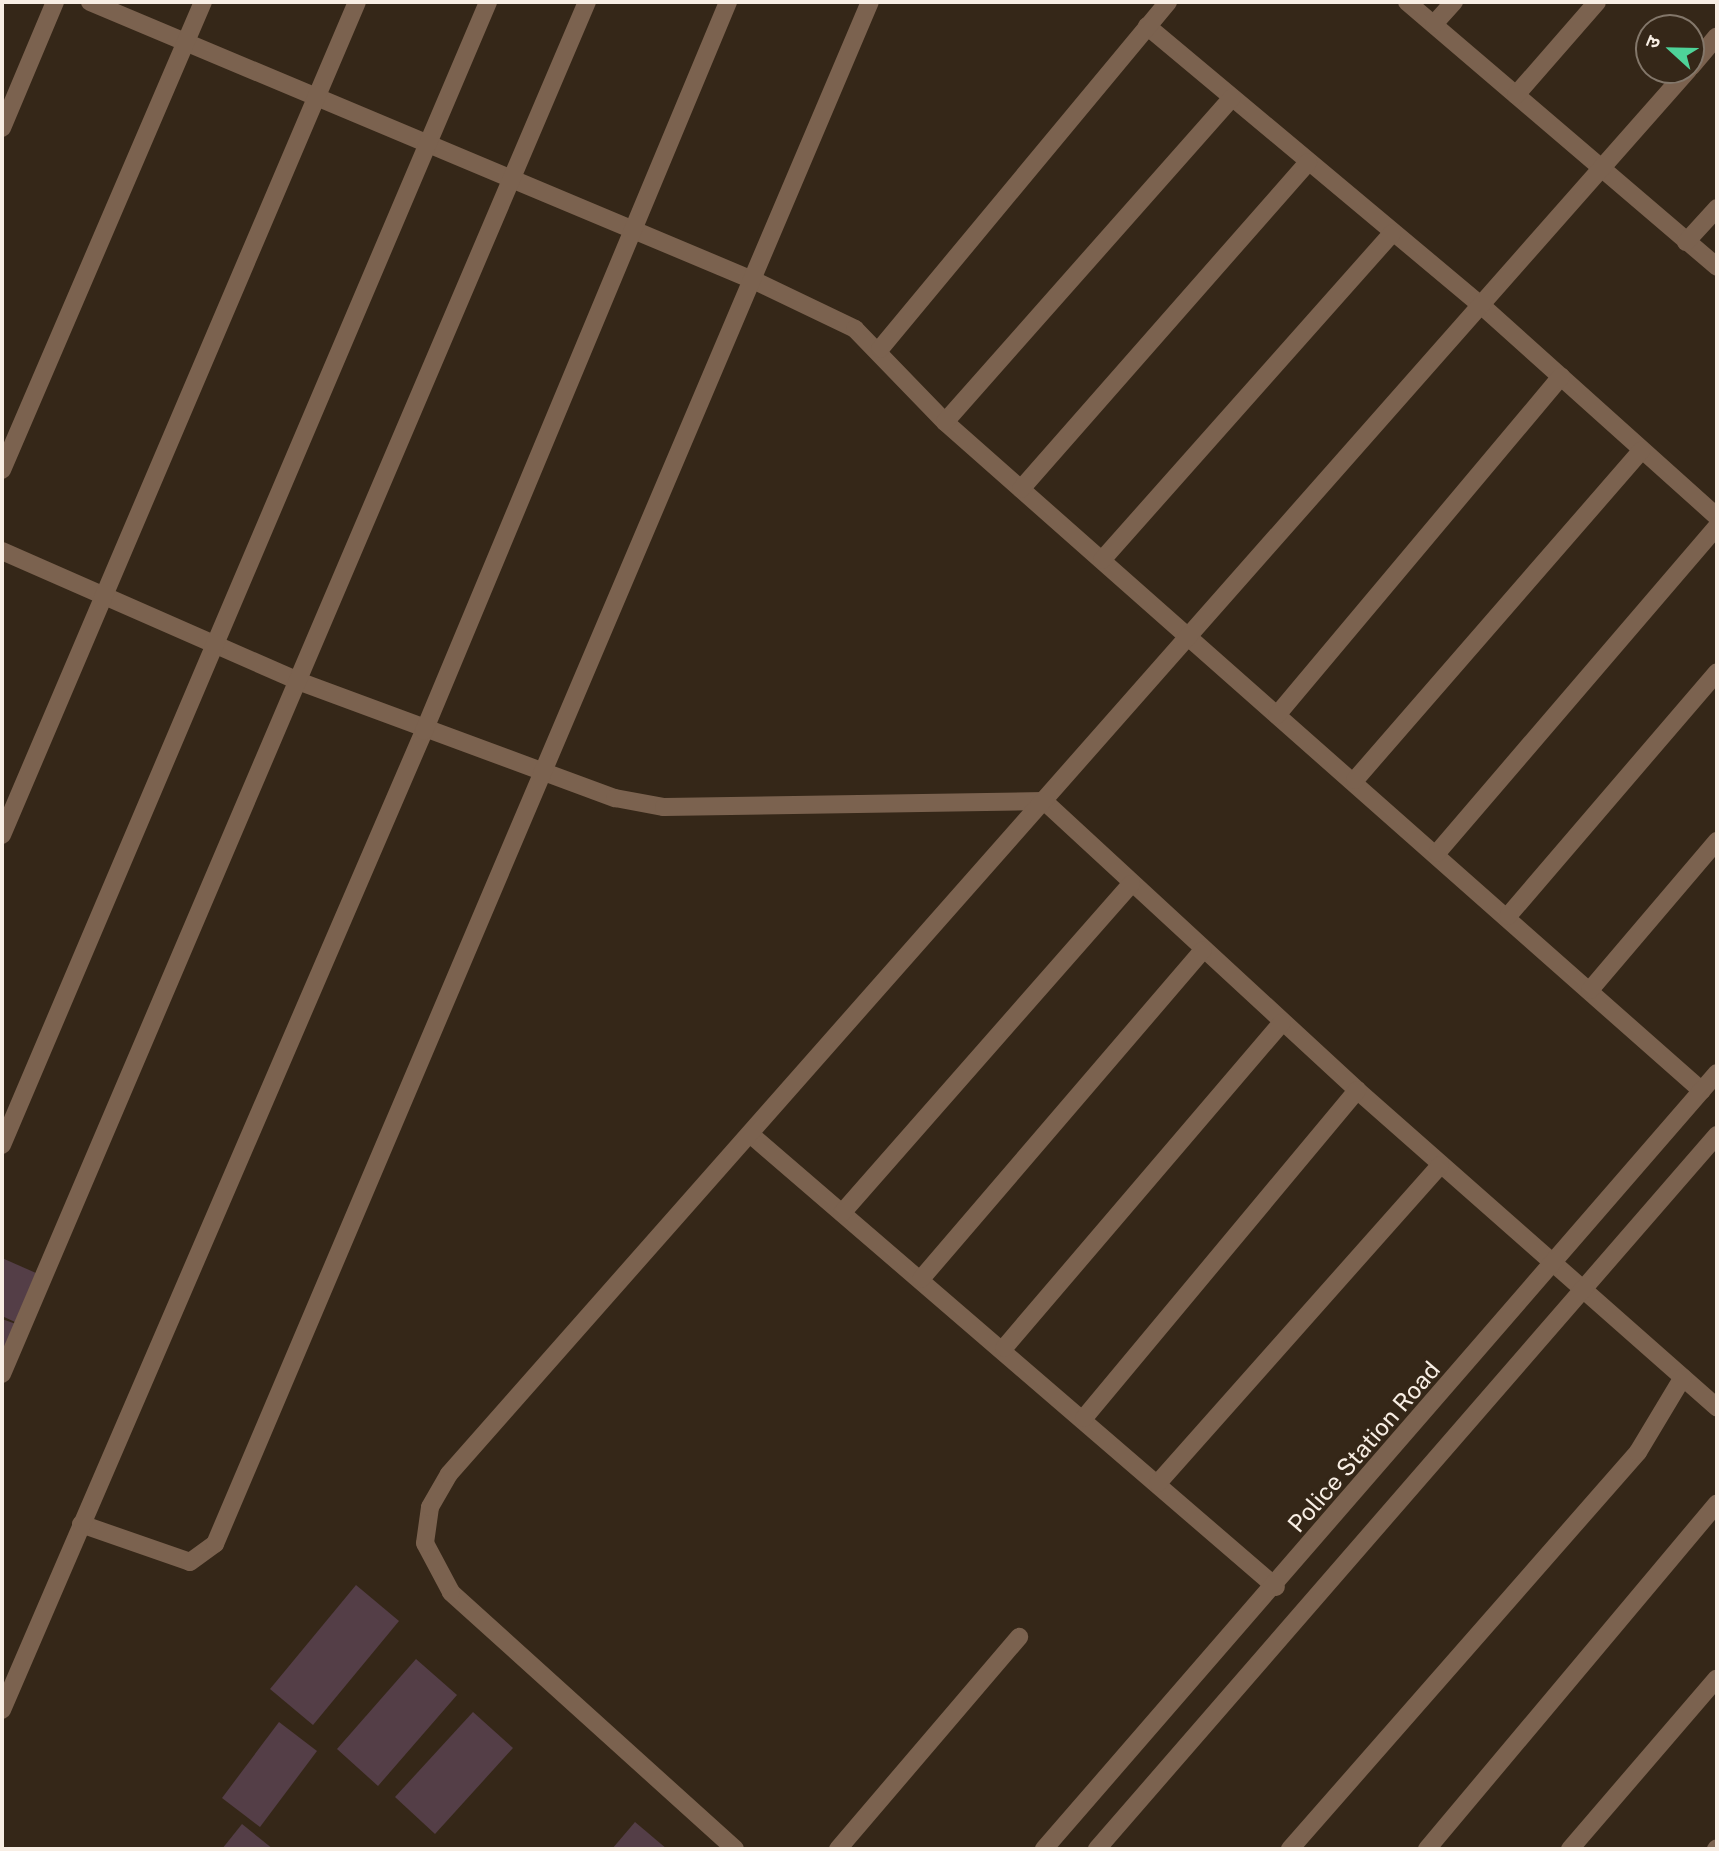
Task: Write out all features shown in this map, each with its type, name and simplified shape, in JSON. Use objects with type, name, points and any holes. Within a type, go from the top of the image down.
[{"type":"street","points":[[2,128],[55,2]]},
{"type":"street","points":[[90,2],[755,281],[847,324],[880,349],[945,422],[1437,853],[1702,1091]]},
{"type":"street","points":[[2,470],[202,2]]},
{"type":"street","points":[[2,835],[101,595],[357,2]]},
{"type":"street","points":[[2,1145],[488,2]]},
{"type":"street","points":[[2,1374],[587,2]]},
{"type":"street","points":[[2,1710],[424,731],[728,2]]},
{"type":"street","points":[[81,1524],[190,1562],[215,1544],[540,774],[755,281],[870,2]]},
{"type":"street","points":[[880,349],[1168,2]]},
{"type":"street","points":[[1407,2],[1717,267]]},
{"type":"street","points":[[1434,24],[1454,2]]},
{"type":"street","points":[[1516,95],[1597,2]]},
{"type":"street","points":[[1147,26],[1481,305],[1717,517]]},
{"type":"street","points":[[1705,50],[1717,36]]},
{"type":"street","points":[[735,1849],[451,1592],[425,1543],[430,1507],[449,1474],[1044,801],[1185,634],[1603,170],[1676,84]]},
{"type":"street","points":[[945,422],[1232,98]]},
{"type":"street","points":[[1021,489],[1308,162]]},
{"type":"street","points":[[1686,242],[1717,208]]},
{"type":"street","points":[[1102,560],[1392,233]]},
{"type":"street","points":[[1277,715],[1561,376]]},
{"type":"street","points":[[1354,780],[1642,450]]},
{"type":"street","points":[[1437,853],[1717,526]]},
{"type":"street","points":[[2,551],[298,681],[424,731],[540,774],[664,807],[1044,801],[1203,950],[1552,1266],[1585,1290],[1717,1407]]},
{"type":"street","points":[[1508,916],[1717,672]]},
{"type":"street","points":[[1590,990],[1717,841]]},
{"type":"street","points":[[842,1213],[1131,884]]},
{"type":"street","points":[[921,1279],[1203,950]]},
{"type":"street","points":[[1004,1348],[1282,1022]]},
{"type":"street","name":"Police Station Road","points":[[1044,1849],[1276,1587],[1717,1073]]},
{"type":"street","points":[[1084,1418],[1357,1090]]},
{"type":"street","points":[[750,1134],[1004,1348],[1276,1587]]},
{"type":"street","points":[[1097,1849],[1717,1135]]},
{"type":"street","points":[[1158,1483],[1440,1165]]},
{"type":"street","points":[[1290,1849],[1638,1452],[1683,1377]]},
{"type":"street","points":[[1427,1849],[1717,1504]]},
{"type":"street","points":[[838,1849],[1019,1637]]},
{"type":"street","points":[[1570,1849],[1717,1678]]},
{"type":"building","points":[[2,1258],[36,1273],[15,1322],[2,1316]]},
{"type":"building","points":[[2,1319],[16,1324],[2,1359]]},
{"type":"building","points":[[356,1585],[399,1621],[313,1725],[270,1689]]},
{"type":"building","points":[[416,1659],[457,1695],[378,1786],[337,1749]]},
{"type":"building","points":[[473,1712],[513,1748],[435,1834],[395,1797]]},
{"type":"building","points":[[279,1722],[317,1751],[260,1827],[222,1798]]},
{"type":"building","points":[[635,1822],[667,1849],[612,1849]]},
{"type":"building","points":[[242,1824],[273,1849],[222,1849]]}]
